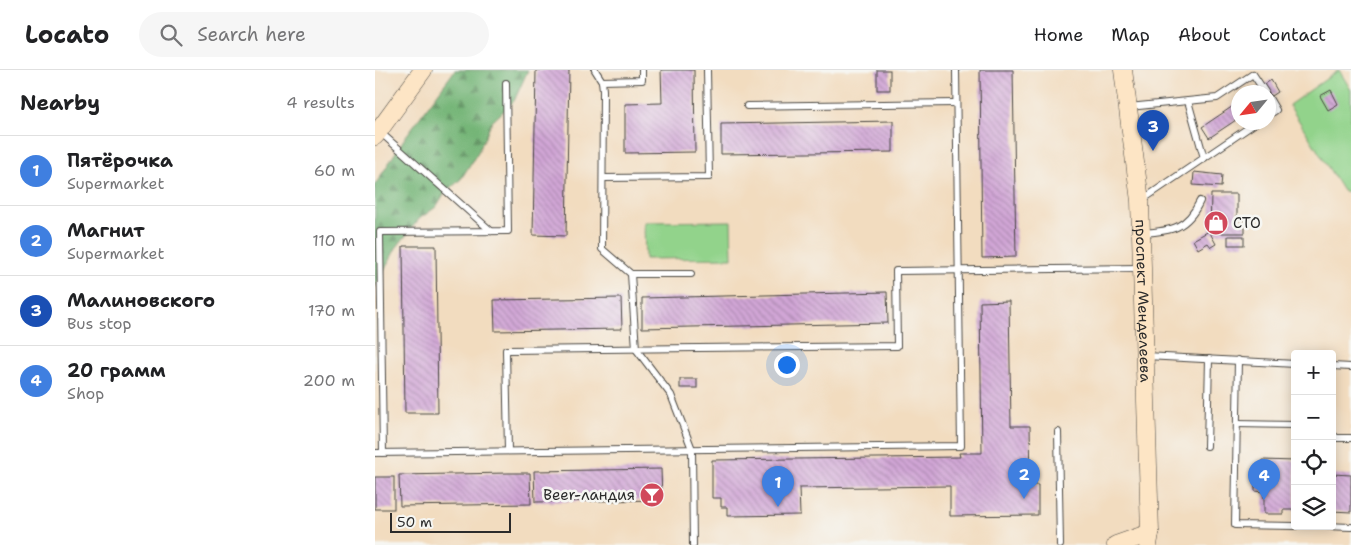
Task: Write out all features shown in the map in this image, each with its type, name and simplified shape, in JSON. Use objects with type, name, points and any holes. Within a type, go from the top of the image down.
[{"type":"main road","points":[[377,134],[423,70]]},
{"type":"main road","name":"проспект Менделеева","points":[[1123,70],[1140,201],[1142,233],[1150,539]]},
{"type":"main road","points":[[1116,545],[1150,539]]},
{"type":"lane","points":[[595,70],[602,81],[604,178],[602,249],[631,274],[691,274]]},
{"type":"lane","points":[[602,81],[642,80],[642,70]]},
{"type":"lane","points":[[604,178],[709,177],[707,70]]},
{"type":"lane","points":[[375,453],[961,446],[956,70]]},
{"type":"lane","points":[[1236,85],[1253,74],[1260,85]]},
{"type":"lane","points":[[383,453],[380,232],[508,231],[506,82]]},
{"type":"lane","points":[[1129,107],[1217,98],[1231,89]]},
{"type":"lane","points":[[1188,101],[1203,158]]},
{"type":"lane","points":[[747,106],[956,103]]},
{"type":"lane","points":[[1140,201],[1245,130]]},
{"type":"lane","points":[[377,134],[491,231]]},
{"type":"lane","points":[[1142,233],[1169,232],[1193,218],[1200,201]]},
{"type":"lane","points":[[508,451],[506,350],[897,346],[896,271],[1143,268]]},
{"type":"lane","points":[[631,274],[636,349],[671,395],[692,449],[693,545]]},
{"type":"lane","points":[[1144,356],[1291,364]]},
{"type":"lane","points":[[1207,446],[1209,359]]},
{"type":"lane","points":[[1238,360],[1235,525],[1291,526]]},
{"type":"lane","points":[[1336,366],[1351,367]]},
{"type":"lane","points":[[1237,424],[1291,425]]},
{"type":"lane","points":[[1058,432],[1060,545]]},
{"type":"lane","points":[[1336,437],[1351,438]]},
{"type":"lane","points":[[1336,526],[1351,527]]},
{"type":"green space","points":[[455,70],[528,70],[514,101],[492,122],[478,152],[461,179],[444,194],[436,207],[419,219],[396,248],[375,288],[375,185],[406,136]]},
{"type":"green space","points":[[1339,70],[1351,90],[1351,192],[1343,191],[1289,105]]},
{"type":"green space","points":[[731,221],[732,258],[645,259],[644,222]]},
{"type":"building","points":[[536,70],[569,70],[566,236],[533,235]]},
{"type":"building","points":[[661,70],[694,70],[695,152],[625,153],[625,104],[662,103]]},
{"type":"building","points":[[877,70],[890,70],[890,90],[877,90]]},
{"type":"building","points":[[980,70],[1013,70],[1016,257],[982,258]]},
{"type":"building","points":[[1271,80],[1274,85],[1264,85]]},
{"type":"building","points":[[1331,90],[1338,104],[1328,110],[1320,96]]},
{"type":"building","points":[[1231,107],[1231,123],[1209,138],[1202,127]]},
{"type":"building","points":[[893,121],[893,152],[721,154],[721,124]]},
{"type":"building","points":[[1194,172],[1222,175],[1221,187],[1193,185]]},
{"type":"building","points":[[1211,194],[1237,194],[1237,220],[1245,220],[1245,233],[1210,233]]},
{"type":"building","points":[[1209,231],[1216,244],[1211,247],[1208,243],[1198,249],[1193,240]]},
{"type":"building","points":[[1228,236],[1244,236],[1244,245],[1228,245]]},
{"type":"building","points":[[403,246],[436,246],[438,413],[405,413]]},
{"type":"building","points":[[887,292],[888,323],[642,328],[642,298]]},
{"type":"building","points":[[621,298],[622,329],[495,331],[494,300]]},
{"type":"building","points":[[1009,301],[1011,426],[1030,426],[1031,485],[1038,485],[1038,515],[950,516],[950,486],[799,488],[800,515],[727,516],[727,507],[721,507],[721,498],[712,498],[712,460],[960,457],[959,453],[982,453],[980,302]]},
{"type":"building","points":[[680,379],[697,379],[697,388],[680,388]]},
{"type":"building","points":[[1262,460],[1291,461],[1291,510],[1283,510],[1283,514],[1264,514],[1264,492],[1255,491],[1255,472],[1261,472]]},
{"type":"building","points":[[661,469],[662,500],[535,502],[534,471]]},
{"type":"building","points":[[530,473],[531,504],[400,506],[399,475]]},
{"type":"building","points":[[1336,474],[1351,475],[1351,512],[1336,511]]},
{"type":"building","points":[[375,477],[394,477],[394,509],[375,509]]},
{"type":"place","name":"Малиновского","points":[[1153,151]]},
{"type":"place","name":"СТО","points":[[1216,223]]},
{"type":"place","name":"Beer-ландия","points":[[652,495]]},
{"type":"place","name":"Магнит","points":[[1024,499]]},
{"type":"place","name":"20 грамм","points":[[1264,500]]},
{"type":"place","name":"Пятёрочка","points":[[778,507]]}]
